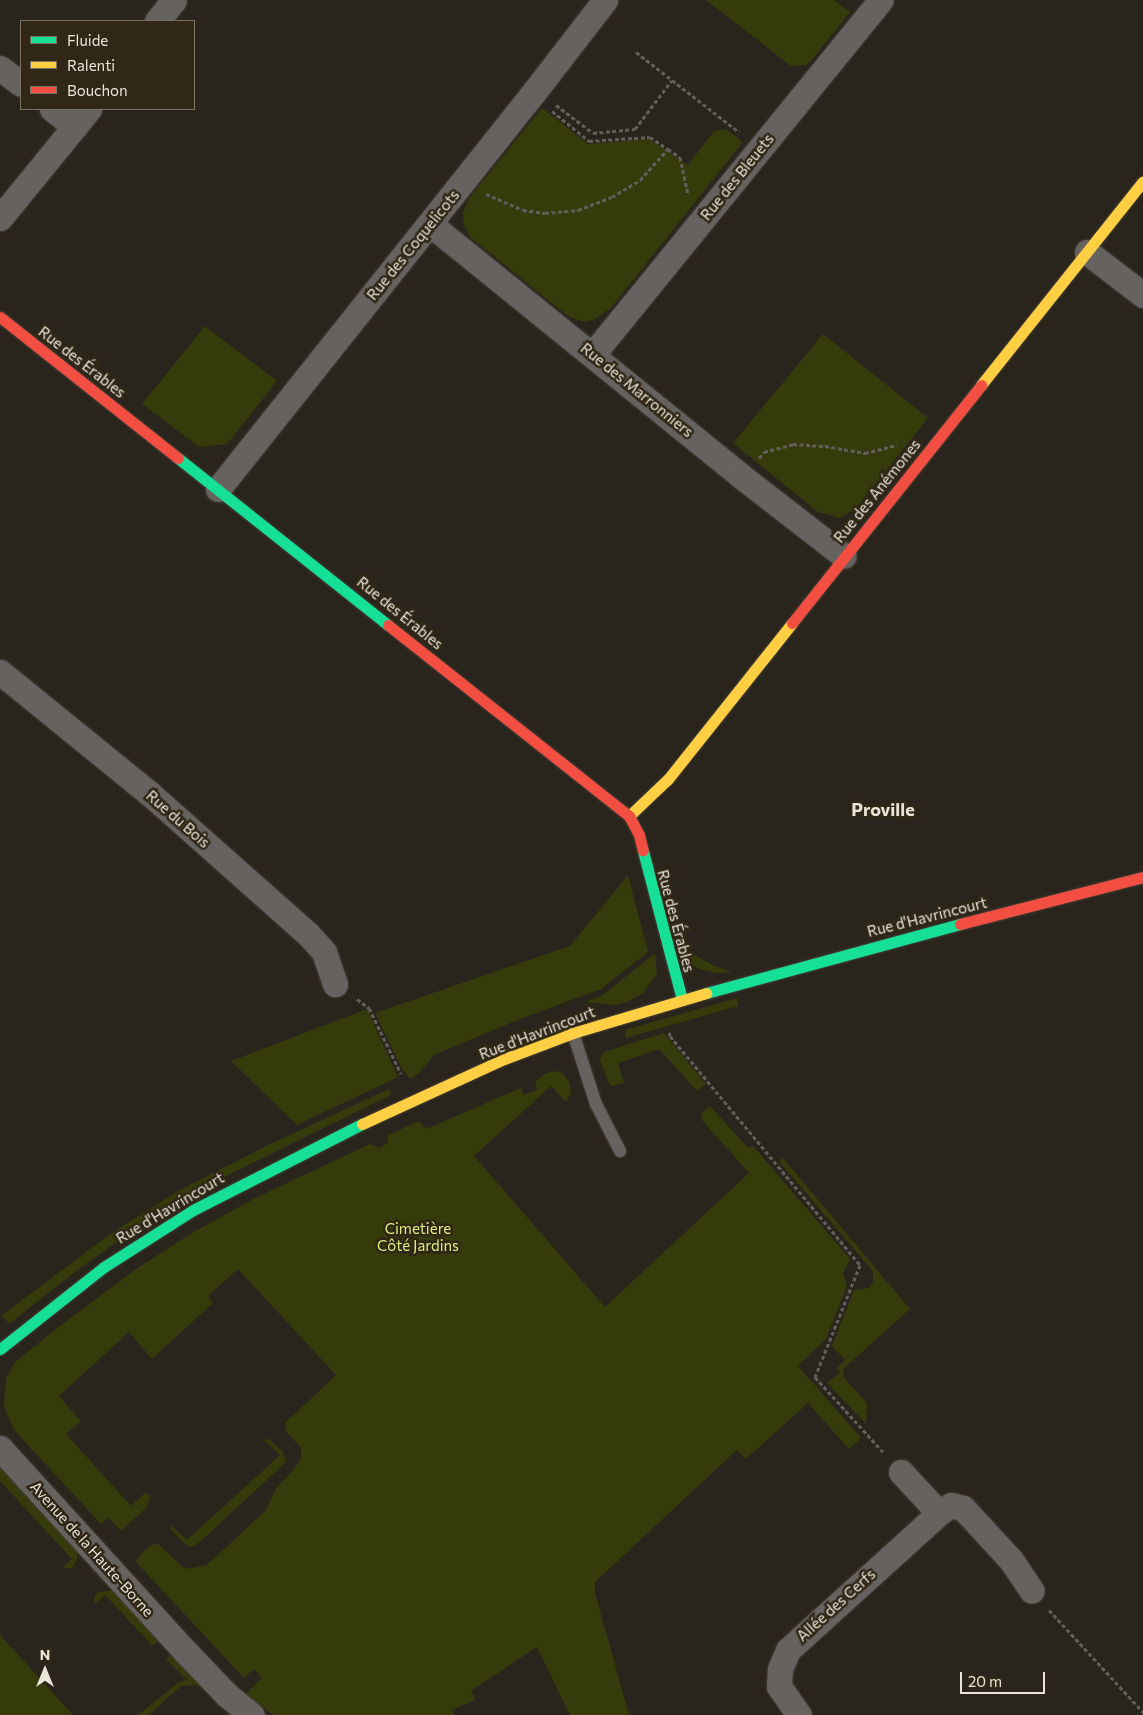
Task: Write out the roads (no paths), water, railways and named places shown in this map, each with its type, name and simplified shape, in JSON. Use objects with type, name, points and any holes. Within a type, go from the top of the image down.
[{"type":"street","points":[[158,20],[174,0]]},
{"type":"street","name":"Rue des Coquelicots","points":[[218,489],[465,180],[604,0]]},
{"type":"street","name":"Rue des Bleuets","points":[[593,354],[761,145],[786,118],[881,0]]},
{"type":"street","points":[[0,68],[20,83]]},
{"type":"street","points":[[0,218],[82,118],[55,110]]},
{"type":"street","name":"Rue des Anémones","points":[[629,816],[668,779],[1143,181]]},
{"type":"street","name":"Rue des Marronniers","points":[[430,224],[593,354],[741,476],[844,556]]},
{"type":"street","points":[[1087,252],[1143,295]]},
{"type":"street","name":"Rue des Érables","points":[[0,317],[629,816],[638,835],[682,1000]]},
{"type":"street","name":"Rue du Bois","points":[[0,672],[149,793],[308,934],[324,952],[335,984]]},
{"type":"street","name":"Rue d'Havrincourt","points":[[0,1349],[97,1272],[162,1228],[295,1156],[504,1059],[666,1004],[854,951],[1142,882]]},
{"type":"street","name":"Avenue de la Haute-Borne","points":[[0,1448],[184,1650],[227,1695],[252,1715]]},
{"type":"street","points":[[901,1472],[939,1513]]},
{"type":"street","name":"Allée des Cerfs","points":[[799,1715],[779,1686],[780,1668],[788,1650],[939,1513],[951,1505],[955,1504],[963,1508],[1007,1556],[1032,1591]]},
{"type":"lane","points":[[574,1034],[596,1104],[620,1151]]},
{"type":"district","name":"Proville","points":[[883,809]]},
{"type":"park label","name":"Cimetière Côté Jardins","points":[[418,1236]]}]
